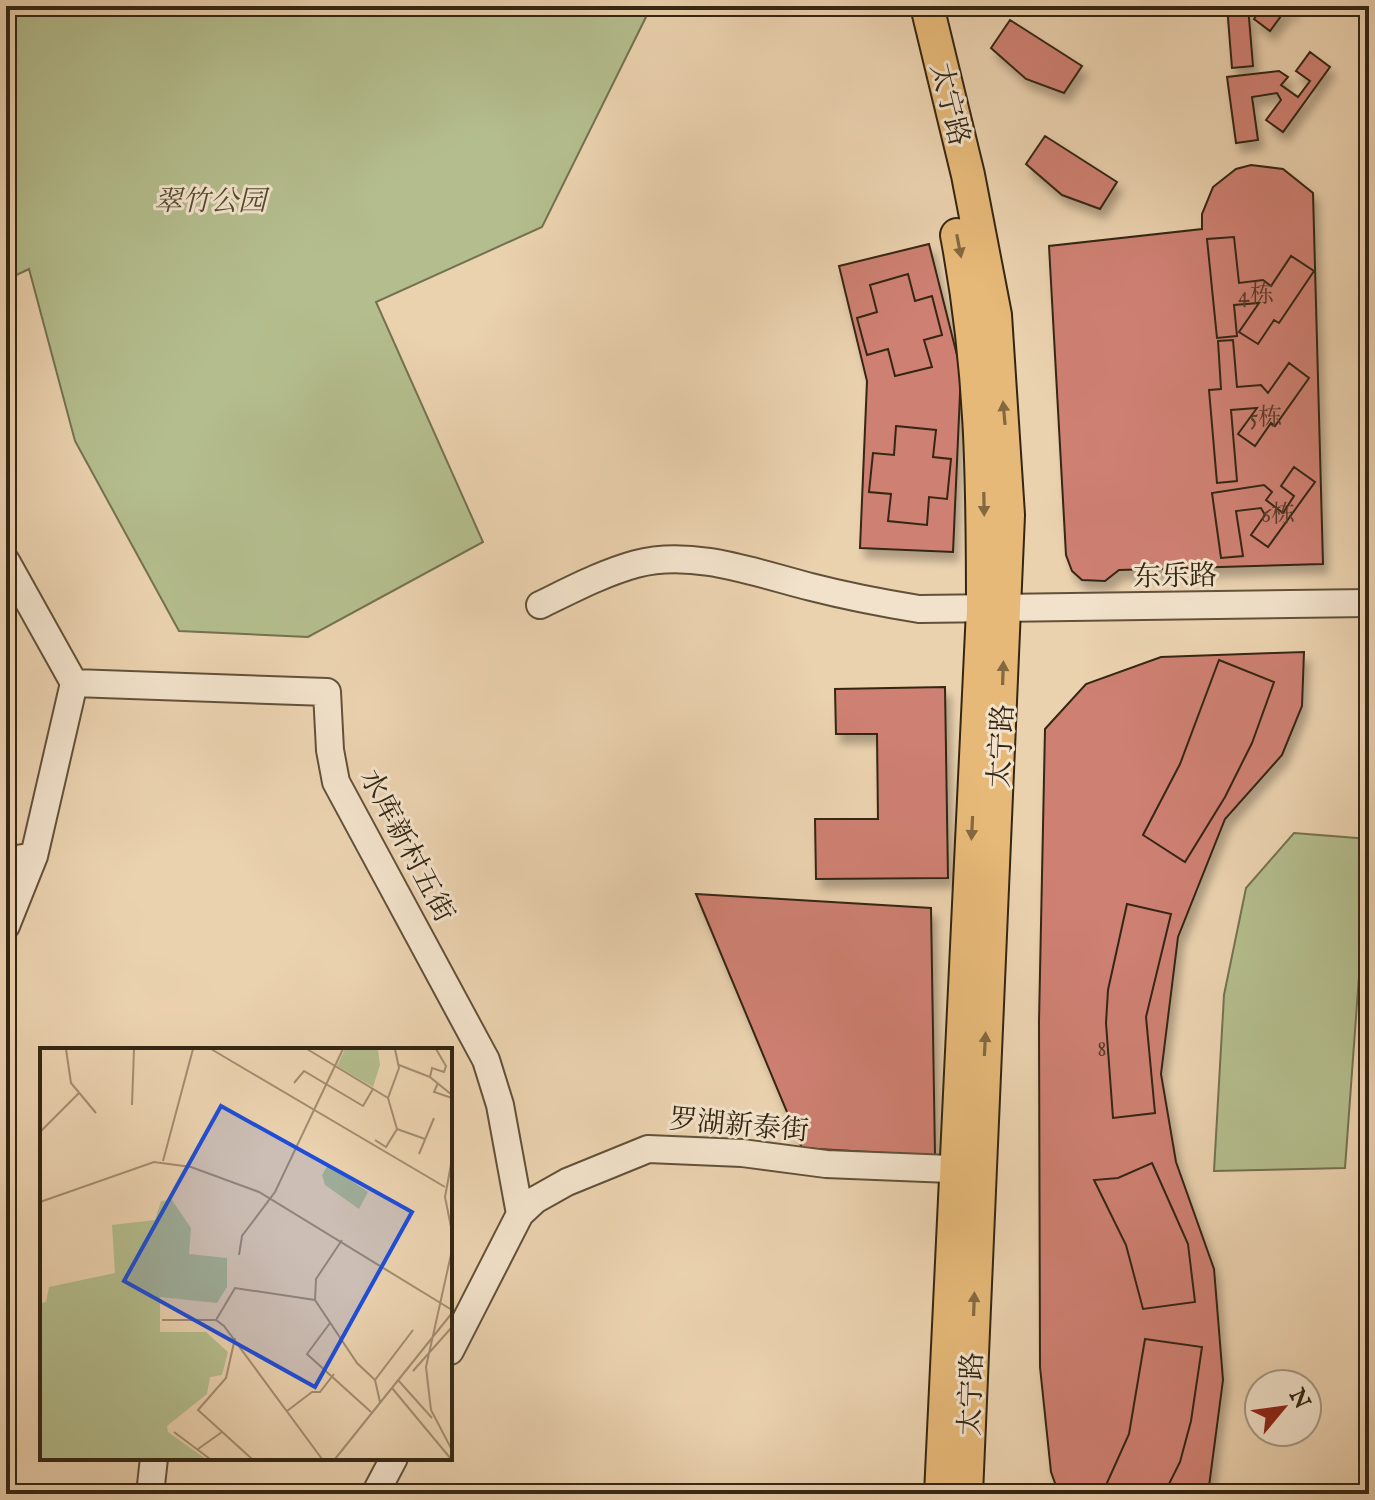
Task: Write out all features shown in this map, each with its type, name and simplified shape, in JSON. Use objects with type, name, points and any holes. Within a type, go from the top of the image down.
[{"type":"main road","name":"太宁路","points":[[905,6],[947,181],[973,320],[994,610]]},
{"type":"main road","name":"太宁路","points":[[927,6],[968,175],[995,315],[1008,515],[994,610],[966,1169],[941,1494]]},
{"type":"main road","name":"太宁路","points":[[966,1169],[966,1494]]},
{"type":"street","name":"东乐路","points":[[540,605],[601,576],[637,563],[663,560],[720,564],[860,599],[919,609],[1369,603]]},
{"type":"street","points":[[6,561],[74,683],[34,856],[6,926]]},
{"type":"street","name":"水库新村五街","points":[[74,683],[327,692],[330,750],[336,782],[486,1060],[500,1105],[520,1214]]},
{"type":"street","points":[[6,861],[34,856]]},
{"type":"street","name":"罗湖新泰街","points":[[452,1347],[520,1214],[535,1200],[567,1182],[648,1149],[742,1153],[826,1164],[966,1169]]},
{"type":"street","points":[[150,1494],[154,1460]]},
{"type":"street","points":[[375,1494],[393,1460]]},
{"type":"green space","name":"翠竹公园","points":[[6,6],[639,6],[646,17],[542,227],[376,302],[483,542],[308,637],[179,631],[75,441],[29,269],[6,280]]},
{"type":"green space","points":[[1294,833],[1369,839],[1345,1168],[1214,1171],[1224,995],[1246,888]]},
{"type":"building","points":[[1227,6],[1248,6],[1253,66],[1232,68]]},
{"type":"building","points":[[1263,6],[1294,6],[1291,11],[1287,8],[1270,31],[1254,19]]},
{"type":"building","points":[[1010,20],[1082,66],[1064,93],[1026,79],[991,48]]},
{"type":"building","points":[[1310,52],[1330,67],[1283,132],[1266,120],[1281,100],[1277,93],[1252,97],[1258,140],[1236,143],[1227,77],[1279,71],[1288,77],[1281,85],[1298,97],[1310,81],[1296,71]]},
{"type":"building","points":[[1045,136],[1117,182],[1100,209],[1062,195],[1026,164]]},
{"type":"building","points":[[1251,165],[1283,169],[1313,193],[1323,564],[1119,570],[1105,581],[1082,580],[1072,571],[1066,555],[1049,246],[1202,229],[1202,214],[1213,187],[1236,169]]},
{"type":"building","points":[[1234,237],[1239,283],[1263,280],[1271,286],[1291,256],[1314,271],[1279,323],[1274,320],[1258,344],[1239,332],[1259,303],[1234,305],[1237,336],[1217,338],[1207,239]]},
{"type":"building","points":[[929,244],[961,371],[953,552],[860,548],[867,381],[839,266]]},
{"type":"building","points":[[908,274],[915,301],[932,296],[942,335],[924,340],[932,367],[895,376],[888,349],[867,355],[857,318],[877,312],[870,285]]},
{"type":"building","points":[[1233,340],[1237,387],[1261,385],[1268,393],[1289,363],[1309,378],[1275,426],[1271,423],[1255,446],[1238,434],[1257,408],[1231,410],[1237,481],[1217,483],[1209,390],[1221,389],[1218,341]]},
{"type":"building","points":[[896,426],[936,430],[933,457],[951,459],[947,499],[929,497],[927,525],[888,521],[891,494],[869,492],[873,453],[894,455]]},
{"type":"building","points":[[1294,467],[1315,482],[1268,547],[1251,535],[1265,515],[1261,508],[1236,511],[1243,556],[1221,558],[1212,493],[1264,485],[1272,492],[1266,500],[1283,513],[1294,496],[1281,486]]},
{"type":"building","points":[[1304,652],[1302,706],[1282,755],[1225,819],[1178,937],[1161,1074],[1176,1162],[1214,1269],[1223,1380],[1208,1494],[1059,1494],[1051,1472],[1040,1367],[1039,1022],[1045,729],[1086,684],[1161,657]]},
{"type":"building","points":[[1219,660],[1274,682],[1252,743],[1225,797],[1185,862],[1143,835],[1180,764]]},
{"type":"building","points":[[945,687],[948,878],[816,879],[815,819],[878,819],[877,734],[836,734],[835,689]]},
{"type":"building","points":[[696,894],[931,908],[935,1156],[802,1148]]},
{"type":"building","points":[[1127,904],[1171,914],[1146,1017],[1155,1113],[1113,1118],[1106,1023],[1108,990]]},
{"type":"building","points":[[1369,974],[1369,1064],[1365,1064]]},
{"type":"building","points":[[1152,1163],[1188,1244],[1195,1302],[1143,1309],[1126,1245],[1094,1180],[1118,1178]]},
{"type":"building","points":[[1364,1207],[1369,1207],[1369,1427],[1359,1426]]},
{"type":"building","points":[[1145,1339],[1202,1347],[1191,1421],[1180,1462],[1164,1494],[1102,1494],[1129,1434]]},
{"type":"building","points":[[1363,1474],[1369,1474],[1369,1494],[1362,1494]]}]
